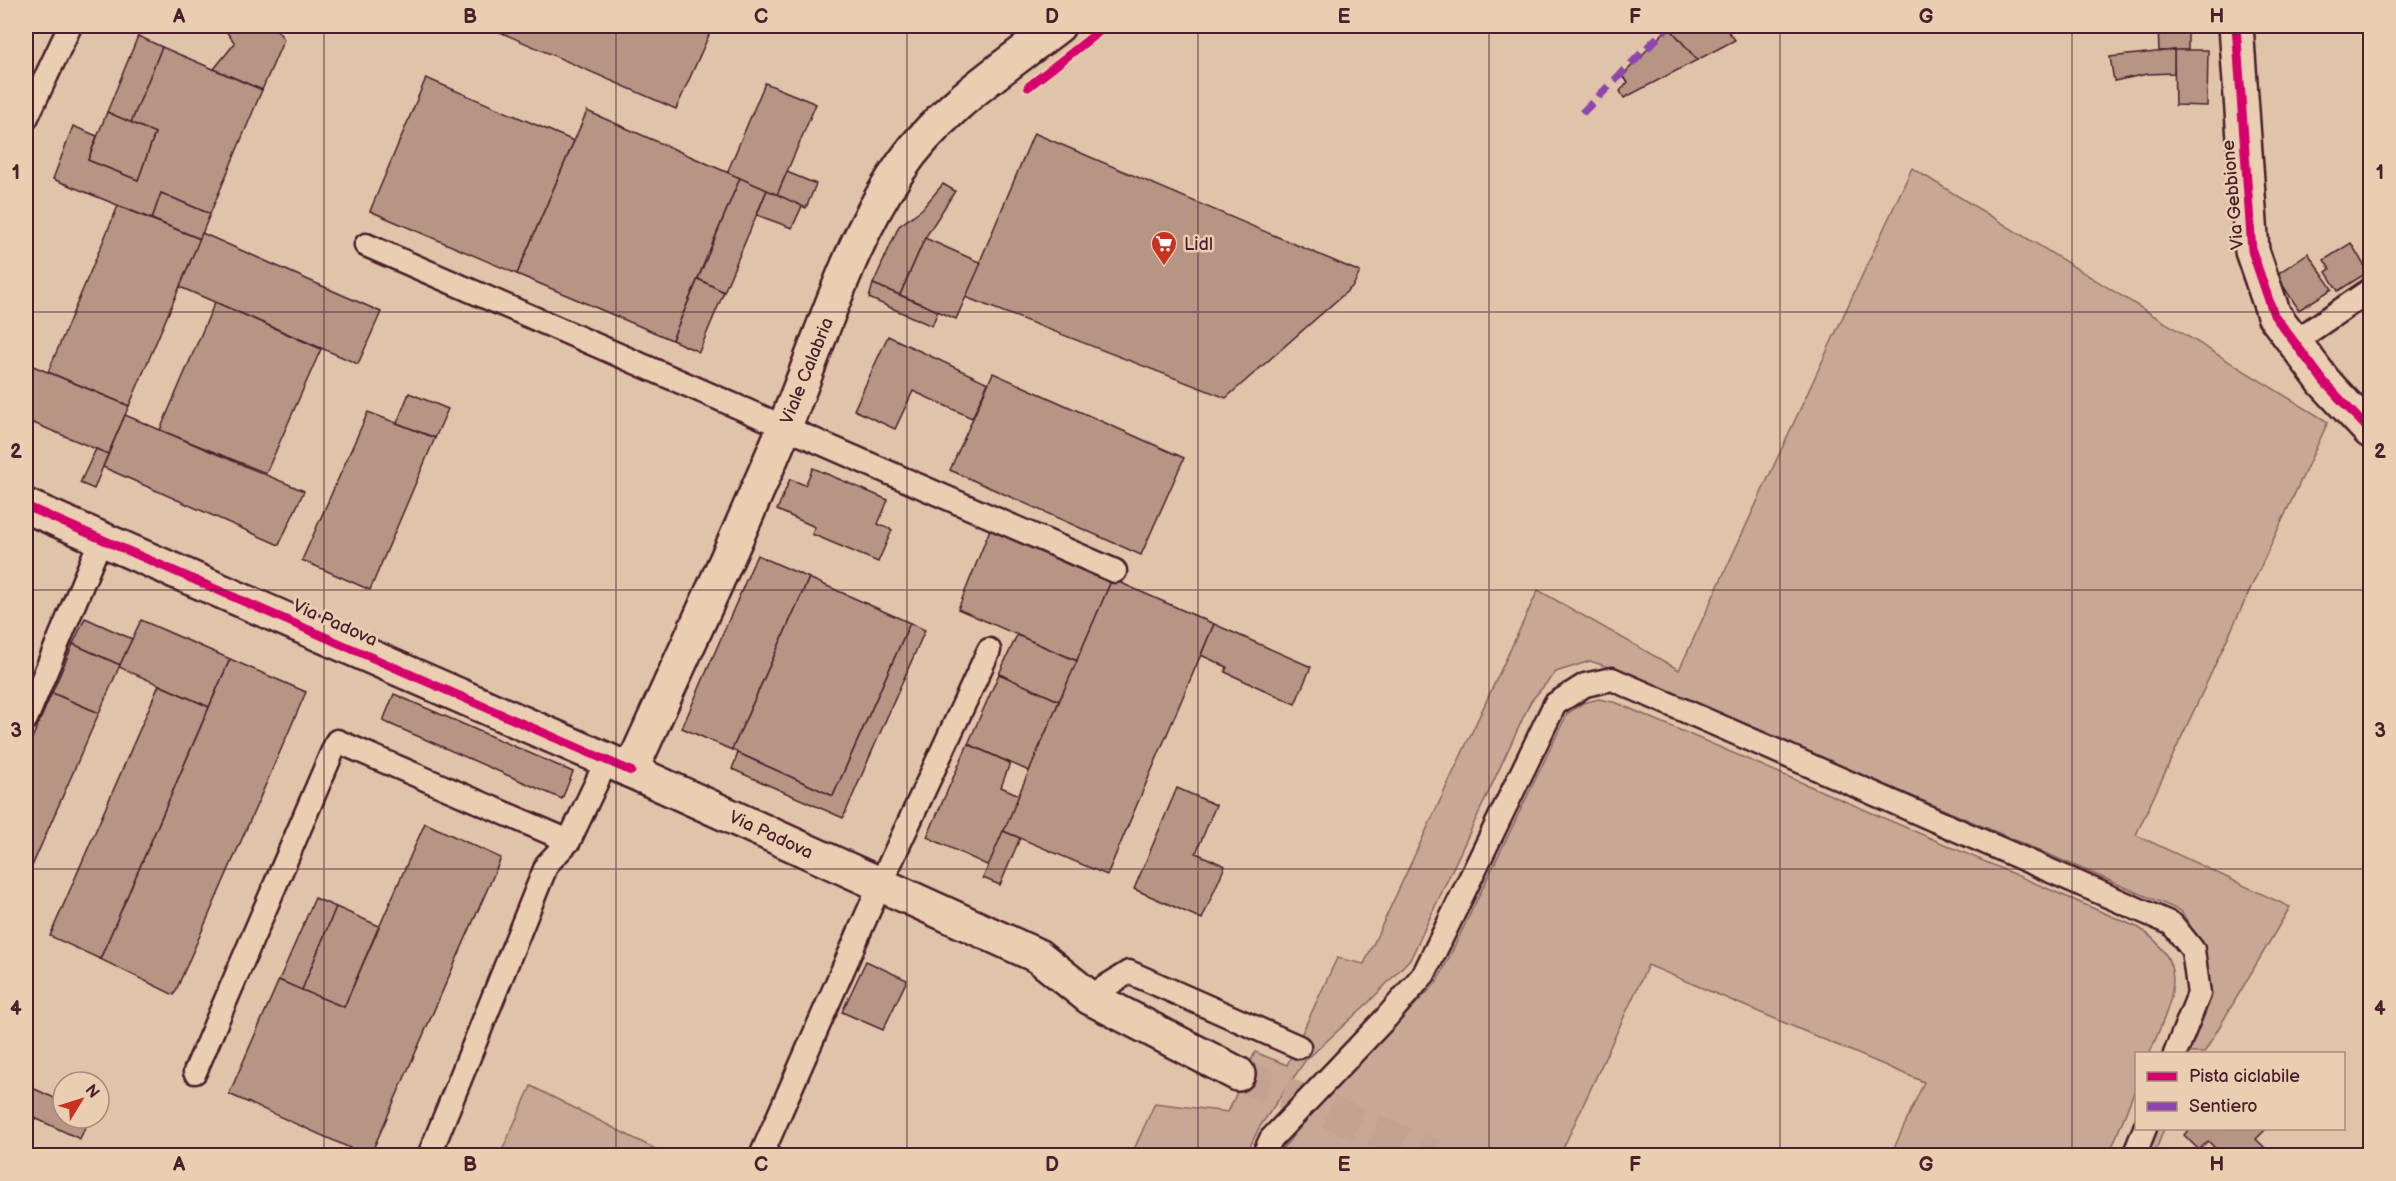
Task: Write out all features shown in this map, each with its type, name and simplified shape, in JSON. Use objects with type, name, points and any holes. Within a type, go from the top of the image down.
[{"type":"main road","name":"Viale Calabria","points":[[619,766],[784,428],[865,227],[898,171],[929,131],[957,104],[1058,26]]},
{"type":"main road","name":"Via Gebbione","points":[[2236,26],[2252,251],[2274,315],[2325,384],[2370,431]]},
{"type":"main road","name":"Via Padova","points":[[26,507],[619,766],[1038,956],[1089,997],[1238,1074]]},
{"type":"lane","points":[[26,119],[70,26]]},
{"type":"lane","points":[[366,245],[1114,571]]},
{"type":"lane","points":[[2294,342],[2370,290]]},
{"type":"lane","points":[[26,719],[101,539]]},
{"type":"lane","points":[[761,1155],[880,885],[989,650]]},
{"type":"lane","points":[[1263,1155],[1270,1139],[1386,1018],[1424,974],[1555,704],[1585,685],[1612,679],[2172,924],[2193,950],[2199,994],[2175,1052]]},
{"type":"lane","points":[[195,1072],[337,741],[569,842]]},
{"type":"lane","points":[[429,1155],[547,864],[569,842],[619,766]]},
{"type":"lane","points":[[1089,997],[1129,972],[1299,1047]]},
{"type":"lane","points":[[2134,1155],[2144,1130]]},
{"type":"shaded area","points":[[1912,168],[2328,422],[2136,835],[2290,907],[2205,1052],[2185,1052],[2204,948],[2181,911],[1617,670],[1590,661],[1556,672],[1531,701],[1411,958],[1369,1002],[1305,1061],[1259,1128],[1246,1155],[1131,1156],[1155,1103],[1228,1112],[1255,1052],[1287,1065],[1337,958],[1364,964],[1538,590],[1679,670]]},
{"type":"shaded area","points":[[1599,699],[1617,703],[2139,928],[2156,942],[2167,956],[2172,971],[2173,986],[2170,1002],[2150,1052],[2135,1052],[2135,1090],[2109,1155],[1891,1155],[1924,1082],[1648,965],[1560,1155],[1280,1156],[1283,1148],[1329,1093],[1437,982],[1567,714],[1583,703]]},
{"type":"shaded area","points":[[531,1086],[667,1155],[500,1155]]},
{"type":"shaded area","points":[[2154,1130],[2164,1130],[2154,1155],[2143,1156]]},
{"type":"building","points":[[222,26],[274,26],[284,39],[262,90],[214,69],[235,43]]},
{"type":"building","points":[[486,26],[713,26],[676,109]]},
{"type":"building","points":[[1724,26],[1735,40],[1697,60],[1669,27]]},
{"type":"building","points":[[2158,26],[2188,26],[2188,50],[2159,51]]},
{"type":"building","points":[[1669,27],[1697,60],[1624,98],[1620,91],[1628,82],[1622,76]]},
{"type":"building","points":[[138,36],[162,47],[131,123],[107,112]]},
{"type":"building","points":[[162,47],[262,90],[210,214],[161,193],[152,219],[53,179],[73,126],[97,136],[88,160],[138,180],[155,133],[131,123]]},
{"type":"building","points":[[2174,50],[2208,50],[2207,106],[2175,105]]},
{"type":"building","points":[[2174,50],[2174,73],[2147,74],[2114,81],[2110,57]]},
{"type":"building","points":[[426,78],[574,141],[517,274],[370,211]]},
{"type":"building","points":[[765,83],[816,104],[777,195],[727,173]]},
{"type":"building","points":[[587,111],[740,178],[672,340],[517,274]]},
{"type":"building","points":[[107,112],[155,133],[138,180],[88,160]]},
{"type":"building","name":"Lidl","points":[[1034,133],[1360,272],[1353,286],[1226,398],[965,297]]},
{"type":"building","points":[[787,172],[816,184],[806,208],[777,195]]},
{"type":"building","points":[[740,178],[767,190],[724,292],[698,279]]},
{"type":"building","points":[[943,184],[955,191],[925,238],[900,295],[873,284],[899,226],[922,209]]},
{"type":"building","points":[[767,190],[802,206],[792,228],[757,215]]},
{"type":"building","points":[[161,193],[210,214],[200,239],[152,219]]},
{"type":"building","points":[[118,206],[200,239],[129,406],[48,372]]},
{"type":"building","points":[[202,233],[381,312],[358,364],[180,287]]},
{"type":"building","points":[[925,238],[981,263],[956,319],[900,295]]},
{"type":"building","points":[[2351,243],[2368,272],[2338,291],[2326,272],[2330,269],[2324,260]]},
{"type":"building","points":[[2308,253],[2332,289],[2299,310],[2276,275]]},
{"type":"building","points":[[698,279],[724,292],[699,352],[672,340]]},
{"type":"building","points":[[873,284],[938,311],[932,326],[869,298]]},
{"type":"building","points":[[215,302],[321,349],[266,473],[160,430]]},
{"type":"building","points":[[888,336],[988,383],[972,418],[913,391],[895,429],[854,410]]},
{"type":"building","points":[[26,363],[129,406],[108,454],[26,420]]},
{"type":"building","points":[[993,373],[1184,458],[1141,555],[950,470]]},
{"type":"building","points":[[409,393],[448,409],[435,438],[397,423]]},
{"type":"building","points":[[368,412],[435,438],[370,590],[302,560]]},
{"type":"building","points":[[125,415],[304,491],[279,545],[103,467]]},
{"type":"building","points":[[96,449],[108,454],[94,489],[80,483]]},
{"type":"building","points":[[813,468],[888,500],[878,524],[892,530],[878,562],[812,534],[815,527],[777,510],[790,479],[805,485]]},
{"type":"building","points":[[991,527],[1112,579],[1077,661],[958,609]]},
{"type":"building","points":[[757,555],[809,578],[732,750],[682,728]]},
{"type":"building","points":[[809,578],[910,623],[833,796],[732,750]]},
{"type":"building","points":[[1112,579],[1214,624],[1107,875],[1003,831]]},
{"type":"building","points":[[85,618],[132,639],[120,665],[73,644]]},
{"type":"building","points":[[141,620],[230,659],[209,707],[119,667]]},
{"type":"building","points":[[910,623],[925,630],[843,818],[732,769],[738,753],[833,796]]},
{"type":"building","points":[[1214,624],[1311,667],[1295,704],[1225,672],[1227,667],[1201,655]]},
{"type":"building","points":[[1017,635],[1077,661],[1059,701],[999,674]]},
{"type":"building","points":[[73,644],[120,665],[99,713],[52,693]]},
{"type":"building","points":[[230,659],[306,692],[174,995],[100,959]]},
{"type":"building","points":[[999,674],[1059,701],[1029,771],[968,744]]},
{"type":"building","points":[[159,685],[209,707],[100,959],[50,936]]},
{"type":"building","points":[[52,693],[99,713],[26,880],[26,752]]},
{"type":"building","points":[[394,694],[573,772],[562,799],[383,721]]},
{"type":"building","points":[[968,744],[1010,763],[1001,787],[1019,795],[989,866],[927,837]]},
{"type":"building","points":[[1177,788],[1216,805],[1196,853],[1225,866],[1202,919],[1134,889]]},
{"type":"building","points":[[425,823],[501,858],[370,1156],[368,1156],[229,1094],[279,980],[344,1007]]},
{"type":"building","points":[[1003,831],[1020,838],[1000,885],[983,878]]},
{"type":"building","points":[[315,898],[336,907],[302,990],[279,980]]},
{"type":"building","points":[[336,907],[379,926],[344,1007],[302,990]]},
{"type":"building","points":[[866,961],[907,980],[883,1030],[842,1012]]},
{"type":"building","points":[[26,1085],[51,1096],[51,1126],[26,1114]]},
{"type":"building","points":[[61,1130],[84,1130],[80,1139]]},
{"type":"building","points":[[2188,1130],[2265,1130],[2256,1139],[2267,1150],[2261,1156],[2223,1156],[2208,1141],[2199,1150],[2184,1135]]},
{"type":"tunnel","points":[[1238,1074],[1435,1156]]},
{"type":"marked path","points":[[1582,113],[1669,26]]},
{"type":"cycle path","points":[[1028,87],[1106,26]]},
{"type":"cycle path","points":[[2236,26],[2252,251],[2274,315],[2325,383],[2370,431]]},
{"type":"cycle path","points":[[26,506],[631,771]]},
{"type":"place","name":"Lidl","points":[[1164,267]]}]
